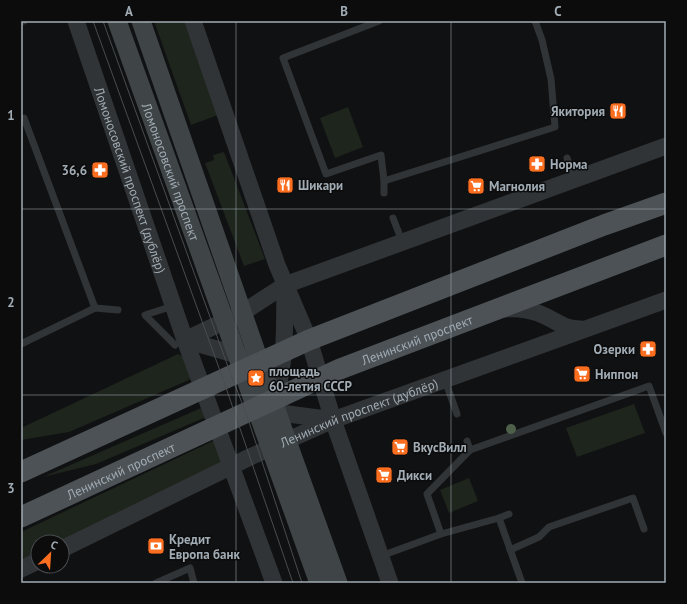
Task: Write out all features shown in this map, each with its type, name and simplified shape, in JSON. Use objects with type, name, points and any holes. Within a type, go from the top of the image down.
[{"type":"main road","name":"Ломоносовский проспект","points":[[117,21],[224,322]]},
{"type":"main road","name":"Ломоносовский проспект","points":[[141,21],[242,313]]},
{"type":"main road","points":[[21,472],[202,389],[246,362],[283,352],[309,340],[604,225],[666,203]]},
{"type":"main road","name":"Ленинский проспект","points":[[21,517],[216,426],[269,408],[320,378],[340,369],[666,245]]},
{"type":"main road","points":[[242,313],[246,362]]},
{"type":"main road","points":[[224,322],[269,408],[320,583]]},
{"type":"main road","points":[[279,444],[338,583]]},
{"type":"street","name":"Ломоносовский проспект (дублёр)","points":[[76,21],[173,306],[180,342]]},
{"type":"street","points":[[193,21],[285,285],[309,340],[333,420],[390,583]]},
{"type":"street","points":[[180,342],[242,313],[285,285],[574,178],[666,146]]},
{"type":"street","points":[[285,285],[283,352],[279,387],[269,408],[333,420]]},
{"type":"street","name":"Ленинский проспект (дублёр)","points":[[70,545],[279,444],[333,420],[666,300]]},
{"type":"street","points":[[496,310],[514,308],[527,310],[539,313],[558,325],[570,329],[584,329]]},
{"type":"street","points":[[180,342],[246,362]]},
{"type":"street","points":[[180,342],[202,389],[274,583]]},
{"type":"lane","points":[[379,21],[283,58],[326,174],[381,155],[384,193]]},
{"type":"lane","points":[[384,181],[556,130],[551,79],[542,40],[535,21]]},
{"type":"lane","points":[[21,119],[24,118],[95,308]]},
{"type":"lane","points":[[567,158],[574,178]]},
{"type":"lane","points":[[393,218],[402,241]]},
{"type":"lane","points":[[173,306],[144,315],[180,342]]},
{"type":"lane","points":[[21,344],[95,308],[118,310]]},
{"type":"lane","points":[[445,380],[457,414]]},
{"type":"lane","points":[[441,534],[427,494],[470,450],[649,386],[666,433]]},
{"type":"lane","points":[[467,441],[470,450]]},
{"type":"lane","points":[[510,550],[539,537],[548,527],[632,498],[644,529]]},
{"type":"lane","points":[[381,556],[441,534],[509,514]]},
{"type":"lane","points":[[499,518],[522,583]]},
{"type":"lane","points":[[156,583],[190,568],[194,583]]},
{"type":"shaded area","points":[[154,21],[184,21],[218,115],[191,125]]},
{"type":"shaded area","points":[[348,107],[363,147],[335,158],[320,118]]},
{"type":"shaded area","points":[[224,152],[265,259],[244,266],[205,163],[214,160],[213,155]]},
{"type":"shaded area","points":[[178,354],[185,357],[191,377],[189,380],[69,432],[21,440],[21,428]]},
{"type":"shaded area","points":[[634,404],[645,433],[577,457],[566,428]]},
{"type":"shaded area","points":[[201,408],[205,417],[204,418],[96,464],[43,477]]},
{"type":"shaded area","points":[[213,441],[228,464],[70,537],[70,534],[30,534],[30,556],[24,559],[21,552],[21,532]]},
{"type":"shaded area","points":[[469,478],[478,501],[449,513],[440,490]]},
{"type":"tram line","points":[[93,21],[223,379],[293,583]]},
{"type":"tram line","points":[[103,21],[246,413],[302,583]]},
{"type":"place","name":"Якитория","points":[[618,111]]},
{"type":"place","name":"Норма","points":[[537,164]]},
{"type":"place","name":"36,6","points":[[100,170]]},
{"type":"place","name":"Шикари","points":[[285,185]]},
{"type":"place","name":"Магнолия","points":[[476,186]]},
{"type":"place","name":"Озерки","points":[[648,349]]},
{"type":"place","name":"Ниппон","points":[[582,374]]},
{"type":"place","name":"площадь 60-летия СССР","points":[[256,378]]},
{"type":"place","name":"ВкусВилл","points":[[400,447]]},
{"type":"place","name":"Дикси","points":[[384,475]]},
{"type":"place","name":"Кредит Европа банк","points":[[156,546]]}]
